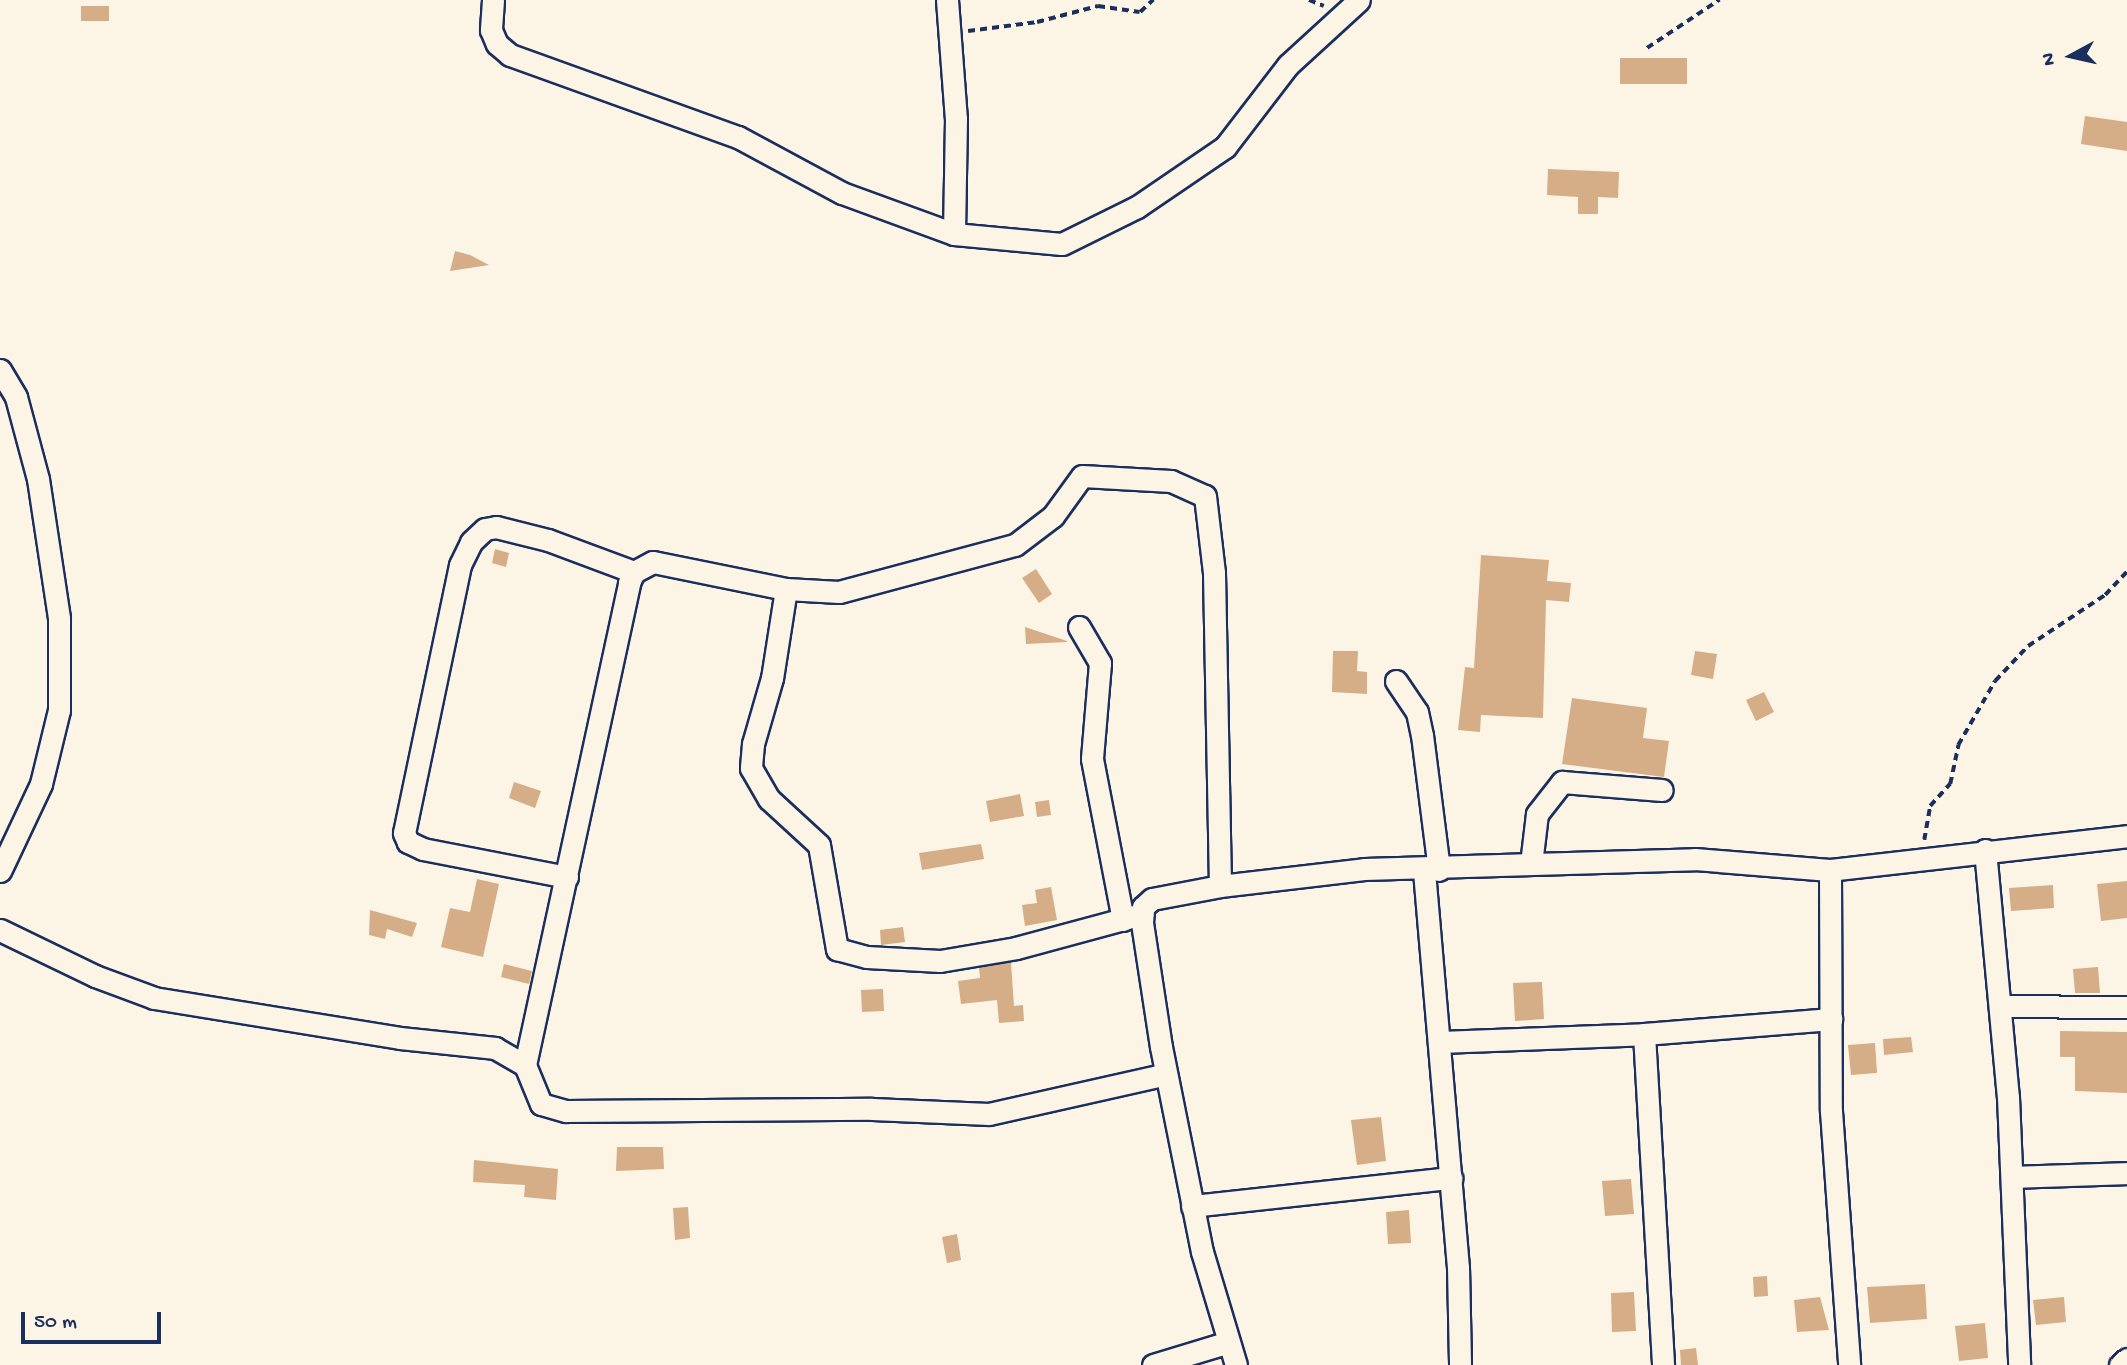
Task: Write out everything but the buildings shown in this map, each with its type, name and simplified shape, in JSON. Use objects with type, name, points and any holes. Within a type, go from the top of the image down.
[{"type":"street","points":[[493,0],[491,30],[497,44],[510,55],[738,136],[842,193],[954,234],[1062,244],[1137,206],[1225,147],[1288,65],[1359,0]]},
{"type":"street","points":[[947,0],[956,119],[954,234]]},
{"type":"street","points":[[0,370],[16,397],[38,479],[59,618],[59,710],[41,784],[0,871]]},
{"type":"street","points":[[1166,1074],[989,1114],[791,1109],[582,1112],[541,1104],[525,1065],[634,572],[643,565],[662,561],[786,589],[839,592],[1015,545],[1053,516],[1082,476],[1171,481],[1205,496],[1214,573],[1220,886]]},
{"type":"street","points":[[567,877],[423,849],[408,842],[404,833],[460,565],[471,542],[485,529],[496,527],[548,540],[634,572]]},
{"type":"street","points":[[786,589],[772,678],[752,744],[751,768],[769,799],[819,845],[837,949],[850,955],[929,962],[1016,948],[1133,917],[1152,899],[1220,886],[1364,869],[1432,871],[1531,864],[1750,860],[1830,870],[1918,861],[1985,850],[2127,836]]},
{"type":"street","points":[[1079,627],[1100,663],[1092,759],[1133,917],[1192,1206],[1236,1365]]},
{"type":"street","points":[[1396,681],[1417,712],[1422,735],[1451,1178],[1460,1365]]},
{"type":"street","points":[[1531,864],[1537,814],[1562,782],[1662,790]]},
{"type":"street","points":[[1985,850],[2001,1006],[2013,1177],[2019,1365]]},
{"type":"street","points":[[1830,870],[1831,1111],[1849,1365]]},
{"type":"street","points":[[0,930],[95,976],[154,998],[400,1038],[495,1048],[525,1065]]},
{"type":"street","points":[[2001,1006],[2127,1007]]},
{"type":"street","points":[[1440,1042],[1644,1034],[1831,1019]]},
{"type":"street","points":[[1644,1034],[1663,1365]]},
{"type":"street","points":[[2013,1177],[2127,1174]]},
{"type":"street","points":[[1192,1206],[1451,1178]]},
{"type":"street","points":[[1153,1365],[1229,1342]]},
{"type":"street","points":[[2120,1365],[2127,1360]]},
{"type":"path","points":[[950,33],[1037,22],[1098,6],[1140,12],[1153,0]]},
{"type":"path","points":[[1647,48],[1719,0]]},
{"type":"path","points":[[1918,861],[1930,806],[1950,784],[1958,745],[1995,681],[2028,646],[2105,595],[2127,571]]}]
